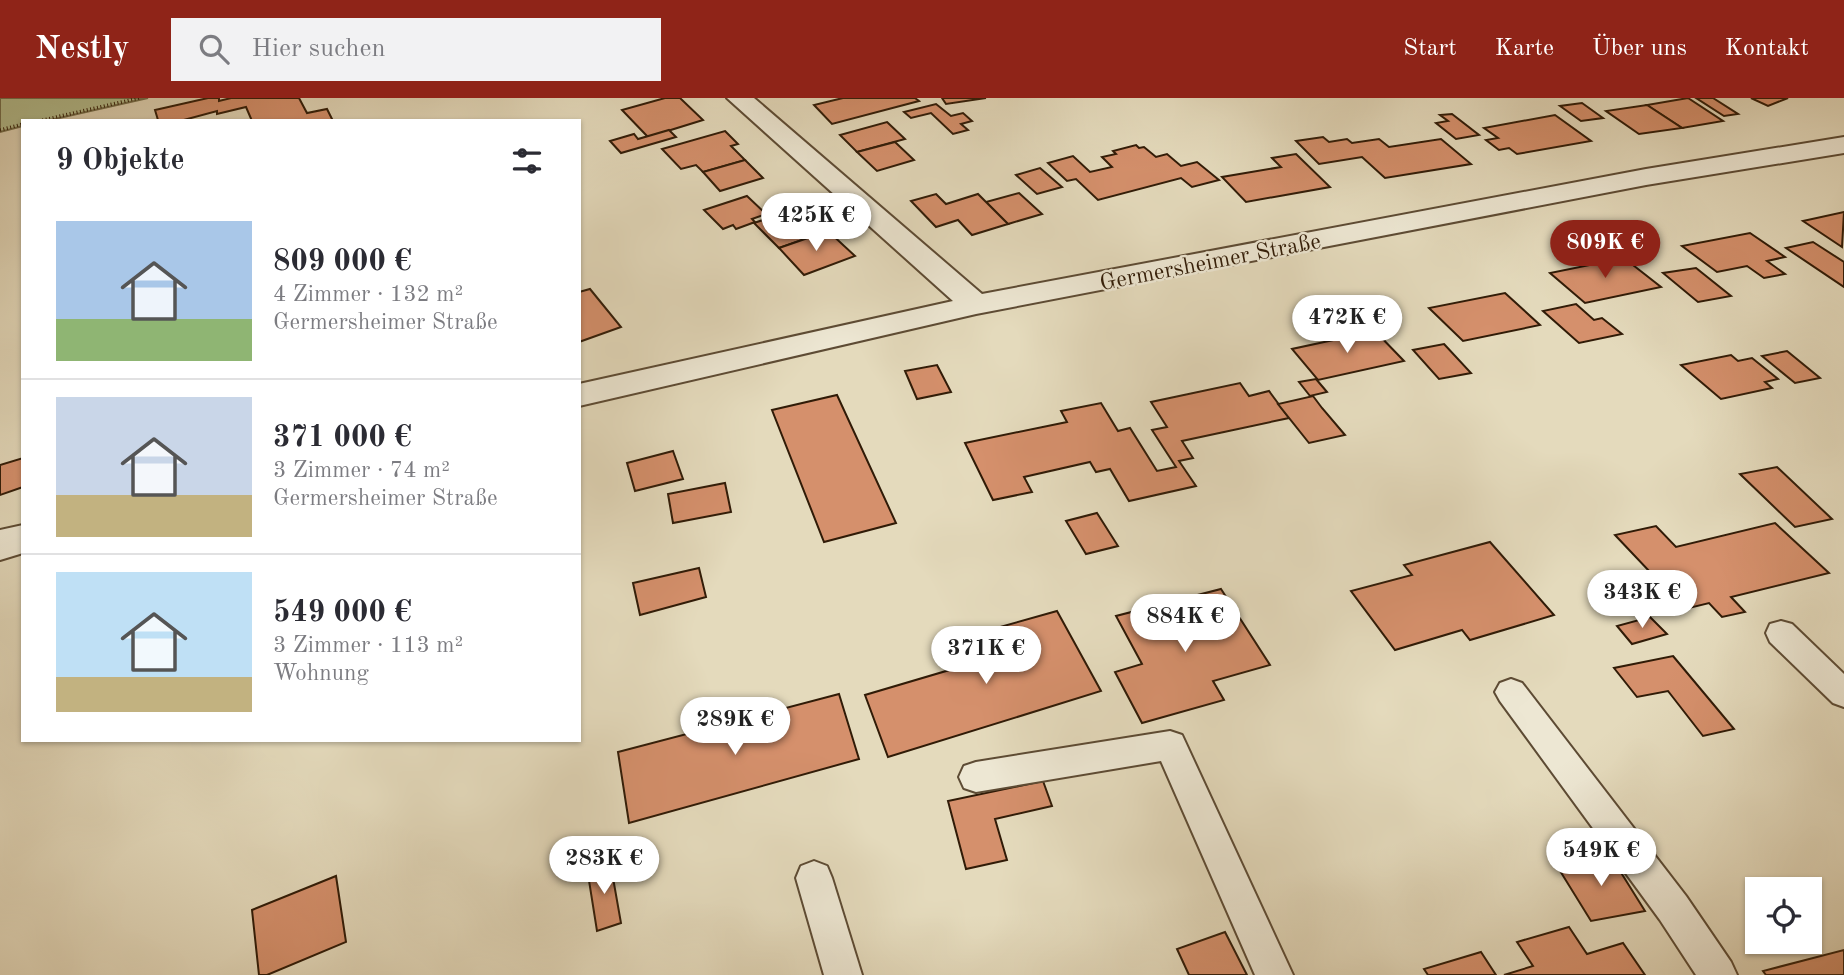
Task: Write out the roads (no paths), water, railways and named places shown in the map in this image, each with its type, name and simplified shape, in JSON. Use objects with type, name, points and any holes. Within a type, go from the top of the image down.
[{"type":"street","points":[[739,98],[976,305]]},
{"type":"street","name":"Germersheimer Straße","points":[[581,395],[976,305],[1646,177],[1844,145]]},
{"type":"street","points":[[0,545],[21,540]]},
{"type":"lane","points":[[1781,633],[1844,694]]},
{"type":"lane","points":[[1511,692],[1673,908],[1718,975]]},
{"type":"lane","points":[[976,777],[1170,744],[1274,975]]},
{"type":"lane","points":[[814,877],[843,975]]}]
